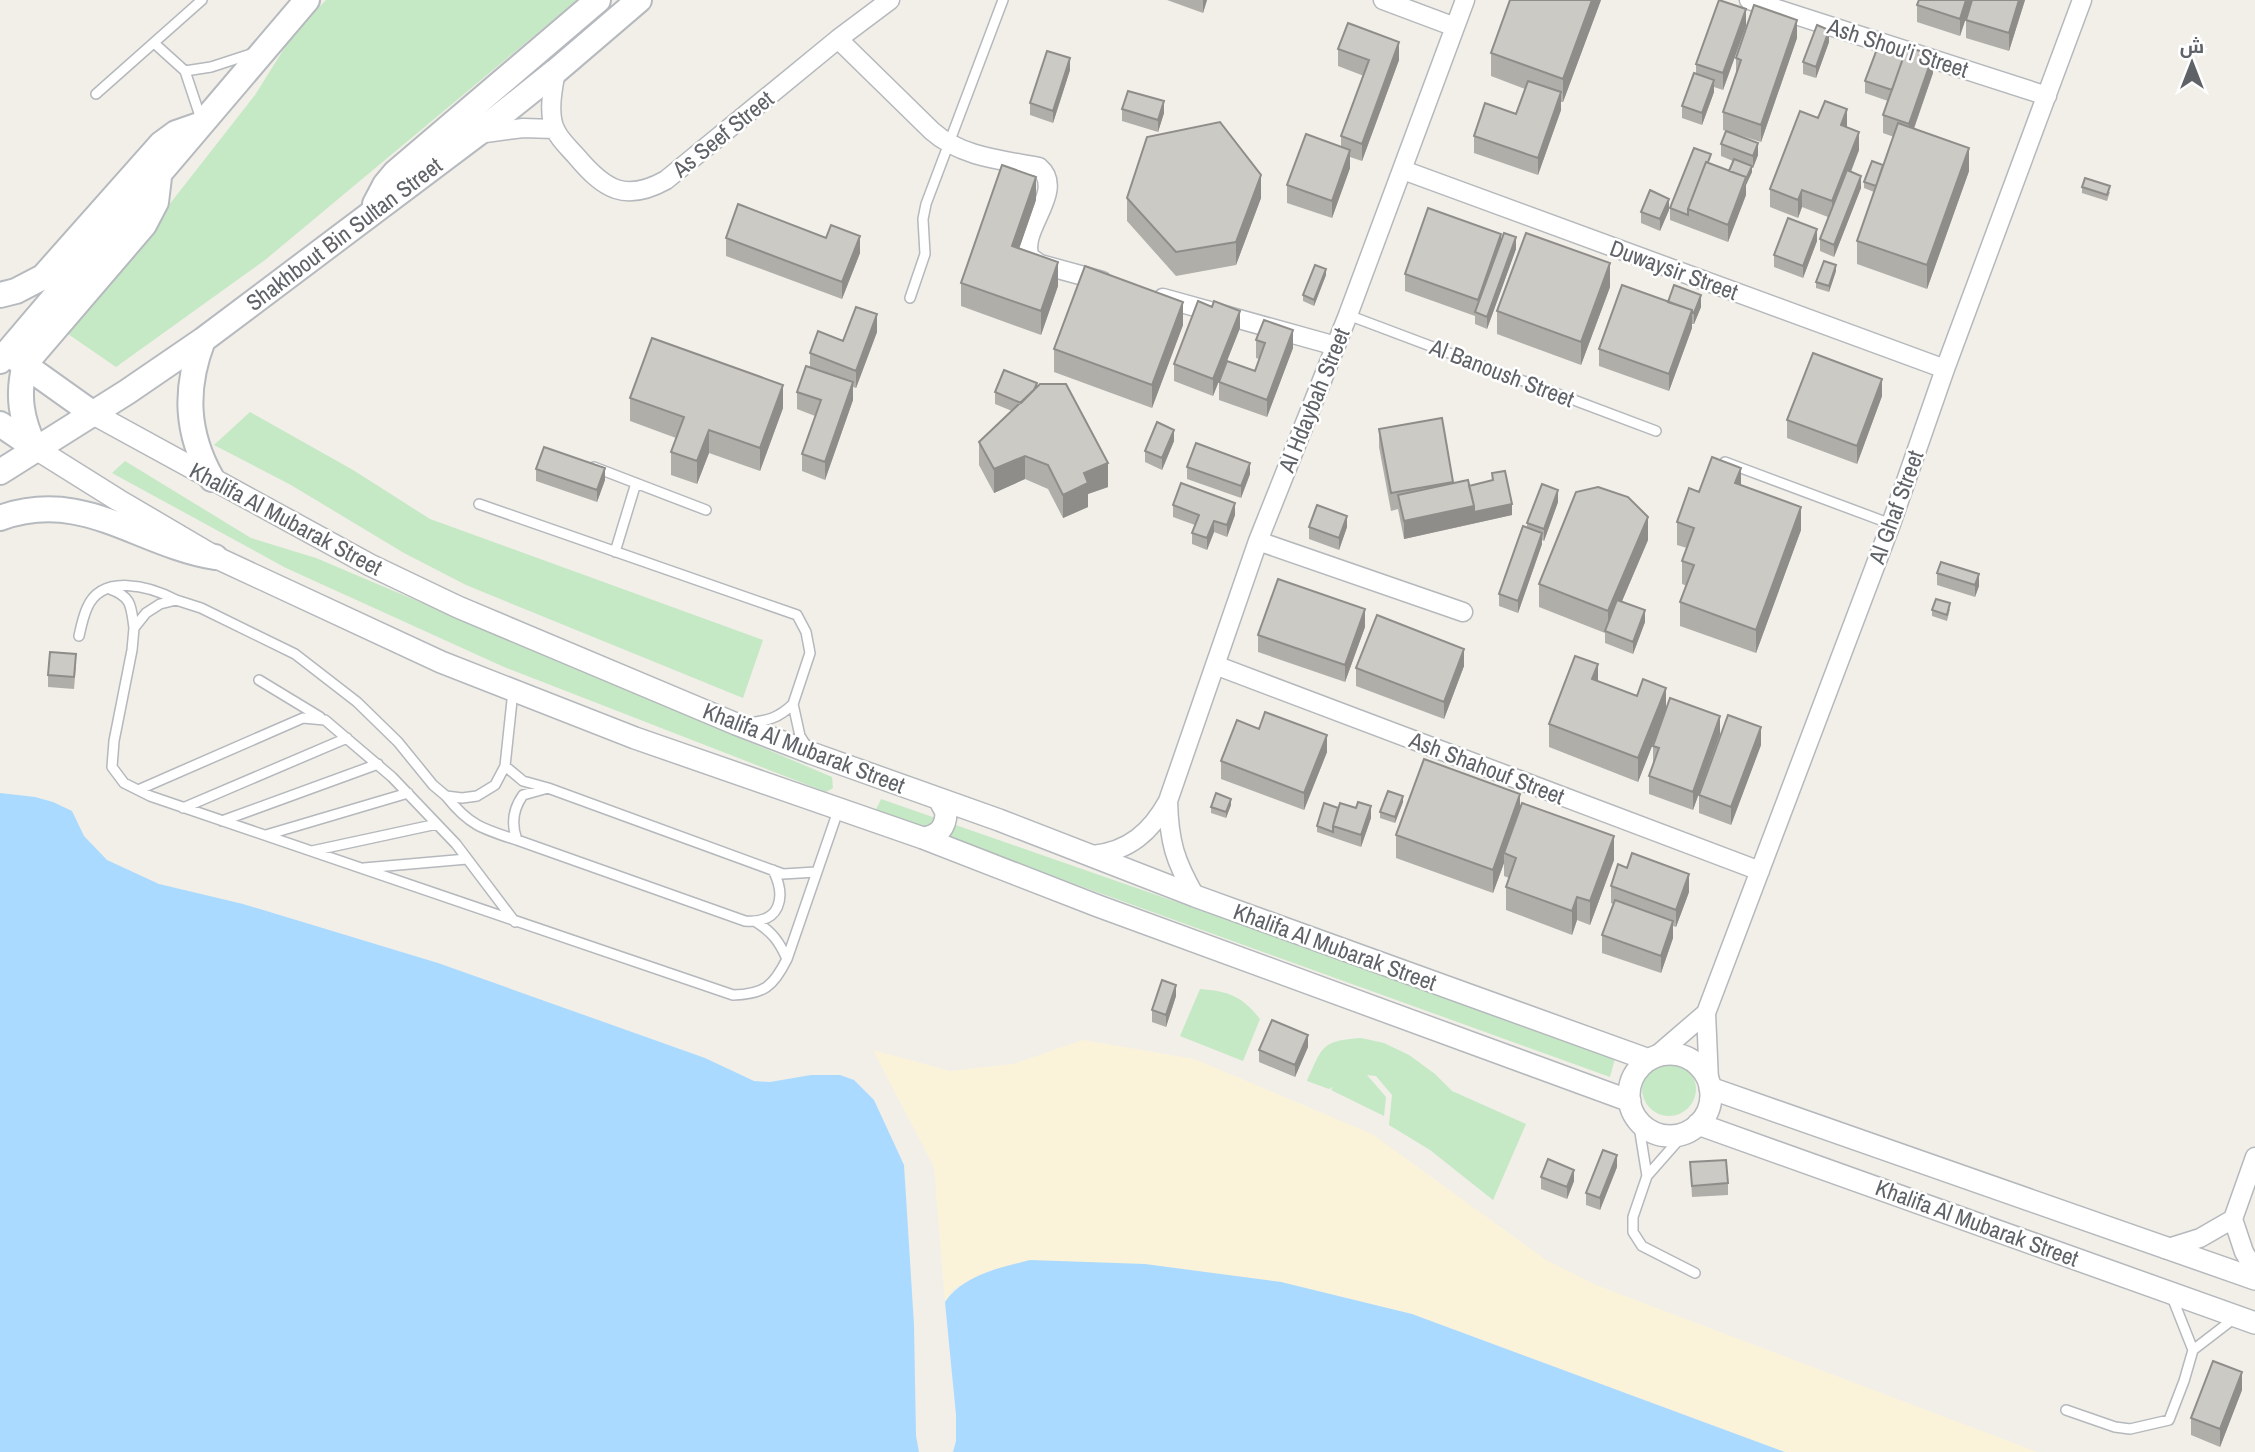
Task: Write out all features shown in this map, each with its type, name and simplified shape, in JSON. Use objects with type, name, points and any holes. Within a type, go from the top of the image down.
[{"type":"main road","points":[[36,448],[29,435],[21,407],[21,378],[8,357],[307,0]]},
{"type":"main road","points":[[371,215],[376,199],[395,173],[598,0]]},
{"type":"main road","name":"Shakhbout Bin Sultan Street","points":[[0,472],[204,340],[477,134],[639,0]]},
{"type":"main road","points":[[0,295],[16,291],[43,277],[161,144],[184,129],[203,124]]},
{"type":"main road","points":[[204,340],[192,372],[189,405],[195,444],[212,478]]},
{"type":"main road","name":"Khalifa Al Mubarak Street","points":[[8,357],[92,412]]},
{"type":"main road","name":"Khalifa Al Mubarak Street","points":[[0,424],[36,448]]},
{"type":"main road","points":[[0,517],[42,508],[73,510],[103,518],[165,544],[215,556]]},
{"type":"street","name":"As Seef Street","points":[[554,129],[594,177],[610,188],[629,192],[649,190],[666,180],[838,39],[890,0]]},
{"type":"street","points":[[1383,0],[1455,27]]},
{"type":"street","name":"Al Hdaybah Street","points":[[1093,855],[1121,849],[1140,838],[1158,820],[1168,801],[1258,541],[1348,315],[1465,0]]},
{"type":"street","name":"Ash Shou'i Street","points":[[1749,0],[2047,96]]},
{"type":"street","name":"Al Ghaf Street","points":[[1710,1084],[1706,1013],[1891,524],[1945,369],[2082,0]]},
{"type":"street","points":[[838,39],[932,131],[949,144],[971,153],[1038,167],[1047,177],[1047,189],[1027,246],[1030,257],[1040,264],[1118,286]]},
{"type":"street","points":[[477,134],[523,128],[554,129],[552,106],[556,71]]},
{"type":"street","name":"Duwaysir Street","points":[[1403,170],[1945,369]]},
{"type":"street","points":[[1144,293],[1336,346]]},
{"type":"street","name":"Khalifa Al Mubarak Street","points":[[92,412],[370,565],[458,607],[736,724],[1093,855],[1195,896],[1652,1058]]},
{"type":"street","name":"Khalifa Al Mubarak Street","points":[[36,448],[118,500],[215,556],[354,622],[513,691],[742,777],[923,838],[1634,1110]]},
{"type":"street","points":[[1258,541],[1463,612]]},
{"type":"street","name":"Ash Shahouf Street","points":[[1215,665],[1759,871]]},
{"type":"street","points":[[923,838],[931,837],[943,828],[946,812],[939,799]]},
{"type":"street","name":"Al Hdaybah Street","points":[[1168,801],[1171,844],[1178,867],[1195,896]]},
{"type":"street","name":"Al Ghaf Street","points":[[1652,1058],[1706,1013]]},
{"type":"street","points":[[1669,1054],[1682,1055],[1703,1070],[1710,1084],[1710,1106],[1691,1129],[1672,1136],[1659,1134],[1647,1129],[1634,1110],[1630,1084],[1636,1072],[1652,1058],[1669,1054]]},
{"type":"street","name":"Khalifa Al Mubarak Street","points":[[1710,1084],[2255,1279]]},
{"type":"street","name":"Khalifa Al Mubarak Street","points":[[1691,1129],[2246,1320]]},
{"type":"street","points":[[2165,1249],[2200,1238],[2232,1219],[2255,1157]]},
{"type":"street","points":[[2232,1219],[2244,1252],[2255,1271]]},
{"type":"lane","points":[[96,94],[202,0]]},
{"type":"lane","points":[[910,298],[925,254],[923,219],[926,204],[1003,0]]},
{"type":"lane","points":[[154,43],[185,71],[203,124]]},
{"type":"lane","points":[[185,71],[211,67],[244,55],[265,52]]},
{"type":"lane","name":"Al Banoush Street","points":[[1348,315],[1656,431]]},
{"type":"lane","points":[[1725,462],[1891,524]]},
{"type":"lane","points":[[585,464],[706,510]]},
{"type":"lane","points":[[615,551],[636,483]]},
{"type":"lane","points":[[479,504],[797,615],[806,632],[810,653],[793,704],[781,716],[767,721],[736,724]]},
{"type":"lane","points":[[79,636],[87,607],[98,592],[124,585],[161,592],[295,654],[357,702],[398,742],[461,815],[481,829],[745,921],[756,922],[769,918],[780,902],[780,884],[773,870]]},
{"type":"lane","points":[[110,589],[123,594],[130,603],[134,628],[112,767],[124,783],[183,808],[733,995],[751,995],[777,979],[839,808]]},
{"type":"lane","points":[[134,628],[146,613],[160,604],[176,600]]},
{"type":"lane","points":[[259,680],[326,720],[378,764],[437,824],[515,922]]},
{"type":"lane","points":[[446,796],[477,796],[495,785],[505,766],[513,691]]},
{"type":"lane","points":[[793,704],[800,736],[811,753]]},
{"type":"lane","points":[[138,790],[303,718],[326,720]]},
{"type":"lane","points":[[183,808],[347,738]]},
{"type":"lane","points":[[222,821],[378,764]]},
{"type":"lane","points":[[505,766],[523,781],[783,874],[816,872]]},
{"type":"lane","points":[[517,840],[513,819],[518,801],[523,794],[548,788]]},
{"type":"lane","points":[[264,835],[408,793]]},
{"type":"lane","points":[[310,851],[437,824]]},
{"type":"lane","points":[[359,868],[467,859]]},
{"type":"lane","points":[[756,922],[772,932],[786,959]]},
{"type":"lane","points":[[1634,1110],[1647,1176]]},
{"type":"lane","points":[[1691,1129],[1647,1176],[1633,1217],[1633,1232],[1642,1246],[1695,1273]]},
{"type":"lane","points":[[2066,1410],[2115,1427],[2130,1429],[2169,1420],[2193,1350],[2170,1292]]},
{"type":"lane","points":[[2193,1350],[2246,1320]]},
{"type":"green space","points":[[326,0],[577,0],[265,260],[116,367],[68,334],[255,95],[292,36]]},
{"type":"green space","points":[[250,412],[353,470],[430,519],[763,640],[743,698],[466,585],[404,553],[291,485],[214,445]]},
{"type":"green space","points":[[125,461],[251,538],[316,558],[832,777],[833,788],[826,792],[504,667],[286,568],[112,473]]},
{"type":"green space","points":[[881,799],[1616,1055],[1610,1077],[875,812]]},
{"type":"green space","points":[[1200,989],[1234,996],[1260,1019],[1243,1061],[1180,1036]]},
{"type":"green space","points":[[1361,1038],[1384,1043],[1409,1055],[1435,1074],[1452,1091],[1526,1124],[1493,1200],[1430,1150],[1389,1125],[1392,1095],[1376,1076],[1367,1075],[1386,1097],[1384,1116],[1331,1090],[1333,1087],[1329,1089],[1307,1081],[1325,1048],[1338,1041]]},
{"type":"green space","points":[[1669,1062],[1688,1070],[1696,1089],[1688,1108],[1669,1116],[1650,1108],[1642,1089],[1650,1070]]},
{"type":"sand","points":[[1083,1040],[1194,1059],[1372,1134],[1546,1260],[1596,1285],[2037,1452],[1785,1452],[1412,1314],[1281,1282],[1030,1260],[988,1271],[953,1289],[945,1302],[934,1167],[873,1050],[950,1071],[1013,1064]]},
{"type":"water","points":[[0,793],[35,797],[72,811],[84,836],[107,860],[159,884],[243,904],[438,963],[705,1058],[754,1081],[770,1082],[811,1075],[840,1075],[854,1080],[874,1100],[904,1165],[914,1325],[916,1436],[919,1452],[0,1452]]},
{"type":"water","points":[[1030,1260],[1145,1264],[1281,1282],[1412,1314],[1785,1452],[953,1452],[956,1441],[956,1415],[945,1302],[972,1279]]},
{"type":"building","points":[[1510,0],[1592,0],[1563,79],[1491,53]]},
{"type":"building","points":[[1719,0],[1746,9],[1723,73],[1696,64]]},
{"type":"building","points":[[1919,0],[1966,0],[1960,19],[1917,5]]},
{"type":"building","points":[[1972,0],[2019,0],[2009,33],[1966,20]]},
{"type":"building","points":[[1754,5],[1797,20],[1761,125],[1723,112],[1741,60],[1736,58]]},
{"type":"building","points":[[1348,23],[1399,42],[1362,144],[1341,136],[1369,60],[1338,49]]},
{"type":"building","points":[[1817,25],[1829,30],[1816,67],[1803,62]]},
{"type":"building","points":[[1907,47],[1933,55],[1909,124],[1883,115]]},
{"type":"building","points":[[1877,49],[1903,58],[1892,90],[1865,81]]},
{"type":"building","points":[[1047,51],[1070,58],[1053,111],[1030,103]]},
{"type":"building","points":[[1694,73],[1714,80],[1702,113],[1682,106]]},
{"type":"building","points":[[1528,81],[1561,92],[1538,158],[1474,136],[1485,103],[1516,114]]},
{"type":"building","points":[[1128,91],[1164,101],[1158,120],[1122,109]]},
{"type":"building","points":[[1825,101],[1847,109],[1841,125],[1859,132],[1832,201],[1802,190],[1798,200],[1770,189],[1800,111],[1818,118]]},
{"type":"building","points":[[1220,122],[1261,175],[1236,242],[1176,252],[1127,198],[1147,137]]},
{"type":"building","points":[[1898,123],[1969,148],[1927,265],[1857,241]]},
{"type":"building","points":[[1726,131],[1758,143],[1753,156],[1721,144]]},
{"type":"building","points":[[1306,134],[1350,150],[1332,201],[1287,185]]},
{"type":"building","points":[[1694,148],[1711,154],[1688,209],[1688,215],[1670,208]]},
{"type":"building","points":[[1734,159],[1752,166],[1746,179],[1729,171]]},
{"type":"building","points":[[1872,161],[1883,165],[1876,186],[1864,182]]},
{"type":"building","points":[[1706,162],[1746,177],[1728,225],[1688,209]]},
{"type":"building","points":[[1002,165],[1036,177],[1012,246],[1058,262],[1041,311],[961,283]]},
{"type":"building","points":[[1847,170],[1861,176],[1834,245],[1820,239]]},
{"type":"building","points":[[2085,178],[2110,186],[2107,195],[2082,187]]},
{"type":"building","points":[[1650,190],[1669,199],[1660,219],[1641,212]]},
{"type":"building","points":[[738,204],[826,238],[831,225],[860,236],[842,282],[726,238]]},
{"type":"building","points":[[1428,208],[1501,234],[1478,300],[1405,274]]},
{"type":"building","points":[[1788,218],[1817,229],[1803,266],[1774,255]]},
{"type":"building","points":[[1504,233],[1516,237],[1487,317],[1475,312]]},
{"type":"building","points":[[1526,233],[1610,263],[1581,342],[1497,311]]},
{"type":"building","points":[[1824,261],[1836,265],[1829,286],[1816,282]]},
{"type":"building","points":[[1315,265],[1326,269],[1314,300],[1303,295]]},
{"type":"building","points":[[1085,266],[1183,302],[1152,385],[1054,349]]},
{"type":"building","points":[[1622,285],[1692,310],[1669,374],[1599,349]]},
{"type":"building","points":[[1674,285],[1701,295],[1694,313],[1668,302]]},
{"type":"building","points":[[1198,301],[1212,307],[1214,301],[1240,311],[1213,379],[1174,364]]},
{"type":"building","points":[[856,307],[877,314],[856,371],[810,353],[818,331],[843,341]]},
{"type":"building","points":[[1264,320],[1293,330],[1267,400],[1219,382],[1227,361],[1255,371],[1265,343],[1256,340]]},
{"type":"building","points":[[652,338],[783,385],[760,448],[709,430],[697,461],[671,452],[684,417],[630,398]]},
{"type":"building","points":[[1813,353],[1882,379],[1857,446],[1787,420]]},
{"type":"building","points":[[806,366],[853,382],[825,462],[802,454],[821,400],[797,392]]},
{"type":"building","points":[[1004,370],[1037,383],[1021,403],[995,392]]},
{"type":"building","points":[[1040,384],[1066,384],[1108,463],[1084,473],[1088,483],[1063,495],[1048,465],[1025,456],[994,469],[979,442]]},
{"type":"building","points":[[1442,418],[1453,482],[1391,493],[1379,429]]},
{"type":"building","points":[[1157,422],[1174,430],[1162,458],[1145,451]]},
{"type":"building","points":[[1196,443],[1250,463],[1241,486],[1187,467]]},
{"type":"building","points":[[544,447],[605,468],[597,490],[536,469]]},
{"type":"building","points":[[1712,457],[1741,468],[1735,483],[1801,507],[1756,630],[1680,602],[1694,565],[1682,561],[1694,528],[1677,522],[1689,488],[1699,492]]},
{"type":"building","points":[[1505,471],[1512,504],[1474,512],[1469,486],[1493,480],[1492,473]]},
{"type":"building","points":[[1468,480],[1474,506],[1404,521],[1398,495]]},
{"type":"building","points":[[1181,483],[1235,503],[1227,525],[1214,521],[1207,538],[1192,533],[1199,515],[1173,505]]},
{"type":"building","points":[[1542,484],[1558,490],[1544,529],[1527,523]]},
{"type":"building","points":[[1598,487],[1628,497],[1648,517],[1608,611],[1539,584],[1576,492]]},
{"type":"building","points":[[1317,505],[1347,516],[1339,538],[1309,527]]},
{"type":"building","points":[[1523,526],[1542,533],[1518,601],[1499,594]]},
{"type":"building","points":[[1941,562],[1979,574],[1975,585],[1937,573]]},
{"type":"building","points":[[1278,579],[1365,609],[1345,665],[1258,635]]},
{"type":"building","points":[[1936,599],[1950,603],[1947,615],[1932,610]]},
{"type":"building","points":[[1617,600],[1645,610],[1633,642],[1605,631]]},
{"type":"building","points":[[1377,615],[1464,649],[1444,702],[1356,668]]},
{"type":"building","points":[[50,652],[76,654],[74,677],[48,675]]},
{"type":"building","points":[[1575,656],[1598,664],[1592,679],[1637,696],[1643,679],[1666,688],[1638,758],[1549,724]]},
{"type":"building","points":[[1670,698],[1720,716],[1693,792],[1649,776],[1659,748],[1653,746]]},
{"type":"building","points":[[1265,712],[1327,735],[1304,793],[1221,761],[1237,720],[1259,729]]},
{"type":"building","points":[[1728,715],[1761,727],[1731,807],[1699,795]]},
{"type":"building","points":[[1424,759],[1520,794],[1493,870],[1396,835]]},
{"type":"building","points":[[1388,791],[1403,796],[1395,817],[1380,812]]},
{"type":"building","points":[[1216,793],[1231,799],[1226,812],[1211,807]]},
{"type":"building","points":[[1358,802],[1371,806],[1361,835],[1333,826],[1340,803],[1356,808]]},
{"type":"building","points":[[1324,803],[1338,808],[1333,832],[1317,826]]},
{"type":"building","points":[[1522,803],[1614,836],[1590,901],[1577,897],[1572,911],[1506,887],[1516,858],[1504,853]]},
{"type":"building","points":[[1632,853],[1689,874],[1676,910],[1611,886],[1618,864],[1627,868]]},
{"type":"building","points":[[1615,900],[1673,921],[1661,956],[1602,935]]},
{"type":"building","points":[[1162,980],[1176,985],[1166,1015],[1152,1010]]},
{"type":"building","points":[[1272,1020],[1308,1035],[1295,1065],[1259,1050]]},
{"type":"building","points":[[1603,1150],[1617,1155],[1600,1198],[1586,1193]]},
{"type":"building","points":[[1548,1159],[1574,1170],[1567,1187],[1541,1177]]},
{"type":"building","points":[[1726,1160],[1728,1183],[1692,1186],[1690,1162]]},
{"type":"building","points":[[2213,1361],[2242,1372],[2220,1429],[2191,1418]]}]
